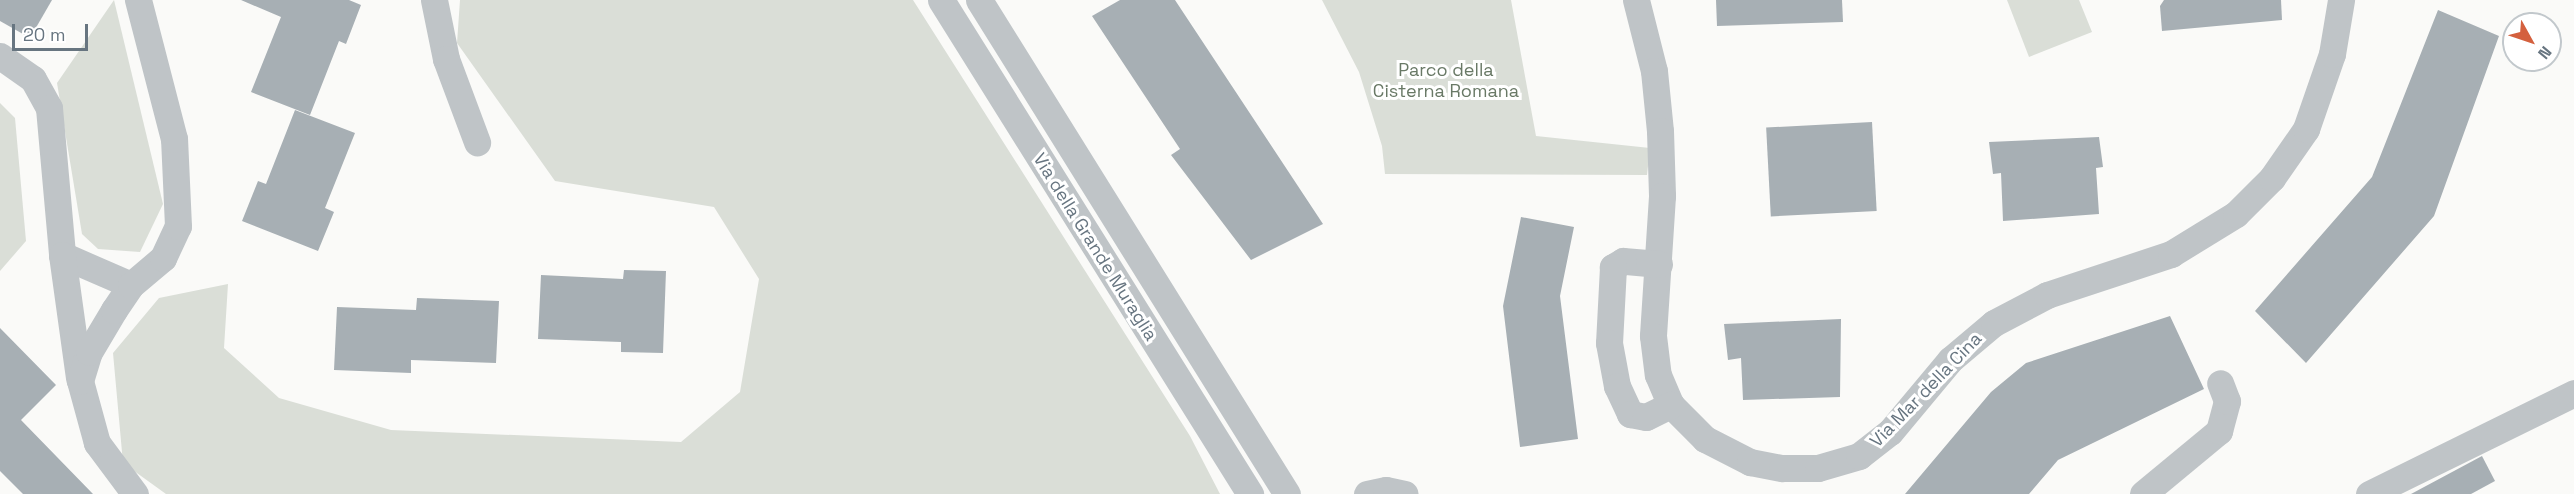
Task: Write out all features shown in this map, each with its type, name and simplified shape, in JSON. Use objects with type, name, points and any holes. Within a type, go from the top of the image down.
[{"type":"street","points":[[80,381],[95,341],[132,285],[169,250],[179,217],[170,118],[138,0]]},
{"type":"street","points":[[434,0],[446,59],[477,142]]},
{"type":"street","name":"Via della Grande Muraglia","points":[[941,0],[1250,494]]},
{"type":"street","name":"Via della Grande Muraglia","points":[[979,0],[1287,494]]},
{"type":"street","name":"Via Mar della Cina","points":[[1636,0],[1659,110],[1659,264],[1653,350],[1671,405],[1705,439],[1750,462],[1811,468],[1859,456],[1890,432],[1950,360],[1994,323],[2047,296],[2138,268],[2188,246],[2249,202],[2284,163],[2312,115],[2332,54],[2341,0]]},
{"type":"street","points":[[0,56],[33,79],[49,108],[62,255],[80,381],[97,443],[135,494]]},
{"type":"street","points":[[62,255],[132,285]]},
{"type":"street","points":[[1659,264],[1623,261],[1613,267],[1609,343],[1615,380],[1630,414],[1646,417],[1671,405]]},
{"type":"street","points":[[2143,494],[2219,431],[2227,411],[2220,383]]},
{"type":"street","points":[[2369,494],[2574,393]]},
{"type":"street","points":[[1368,494],[1386,490],[1405,494]]},
{"type":"green space","points":[[114,0],[163,204],[140,252],[98,249],[82,234],[57,83]]},
{"type":"green space","points":[[460,0],[913,0],[1190,436],[1220,494],[166,494],[123,463],[113,353],[159,298],[228,284],[224,348],[279,398],[391,430],[681,442],[740,392],[759,279],[714,207],[555,181],[457,43]]},
{"type":"green space","name":"Parco della Cisterna Romana","points":[[1322,0],[1511,0],[1536,136],[1650,148],[1647,175],[1385,174],[1382,146],[1359,72]]},
{"type":"green space","points":[[2007,0],[2079,0],[2092,32],[2029,57]]},
{"type":"green space","points":[[0,103],[15,118],[26,241],[0,271]]},
{"type":"building","points":[[0,0],[52,0],[30,38],[0,21]]},
{"type":"building","points":[[241,0],[349,0],[361,5],[346,44],[339,41],[310,115],[251,92],[281,17]]},
{"type":"building","points":[[1120,0],[1175,0],[1323,224],[1251,260],[1171,155],[1180,149],[1092,16]]},
{"type":"building","points":[[1716,0],[1842,0],[1843,22],[1717,26]]},
{"type":"building","points":[[2164,0],[2281,0],[2282,20],[2162,31],[2160,6]]},
{"type":"building","points":[[2438,10],[2499,36],[2434,216],[2306,363],[2255,311],[2372,177]]},
{"type":"building","points":[[295,110],[355,133],[325,208],[334,212],[318,251],[242,221],[258,181],[266,184]]},
{"type":"building","points":[[1872,122],[1877,211],[1771,216],[1766,128]]},
{"type":"building","points":[[2099,137],[2103,167],[2096,168],[2099,214],[2003,221],[2001,173],[1993,174],[1989,142]]},
{"type":"building","points":[[1521,217],[1574,227],[1560,296],[1578,439],[1520,447],[1503,306]]},
{"type":"building","points":[[624,270],[666,271],[663,353],[621,352],[621,342],[538,339],[541,275],[623,279]]},
{"type":"building","points":[[417,298],[499,301],[496,363],[411,360],[411,373],[334,370],[337,307],[416,310]]},
{"type":"building","points":[[2170,316],[2204,389],[2058,460],[2029,494],[1905,494],[1991,392],[2026,363]]},
{"type":"building","points":[[1841,319],[1840,397],[1743,400],[1741,358],[1728,360],[1724,324]]},
{"type":"building","points":[[0,328],[56,385],[21,420],[93,494],[23,494],[0,471]]},
{"type":"building","points":[[2482,456],[2495,481],[2471,494],[2411,494]]}]
